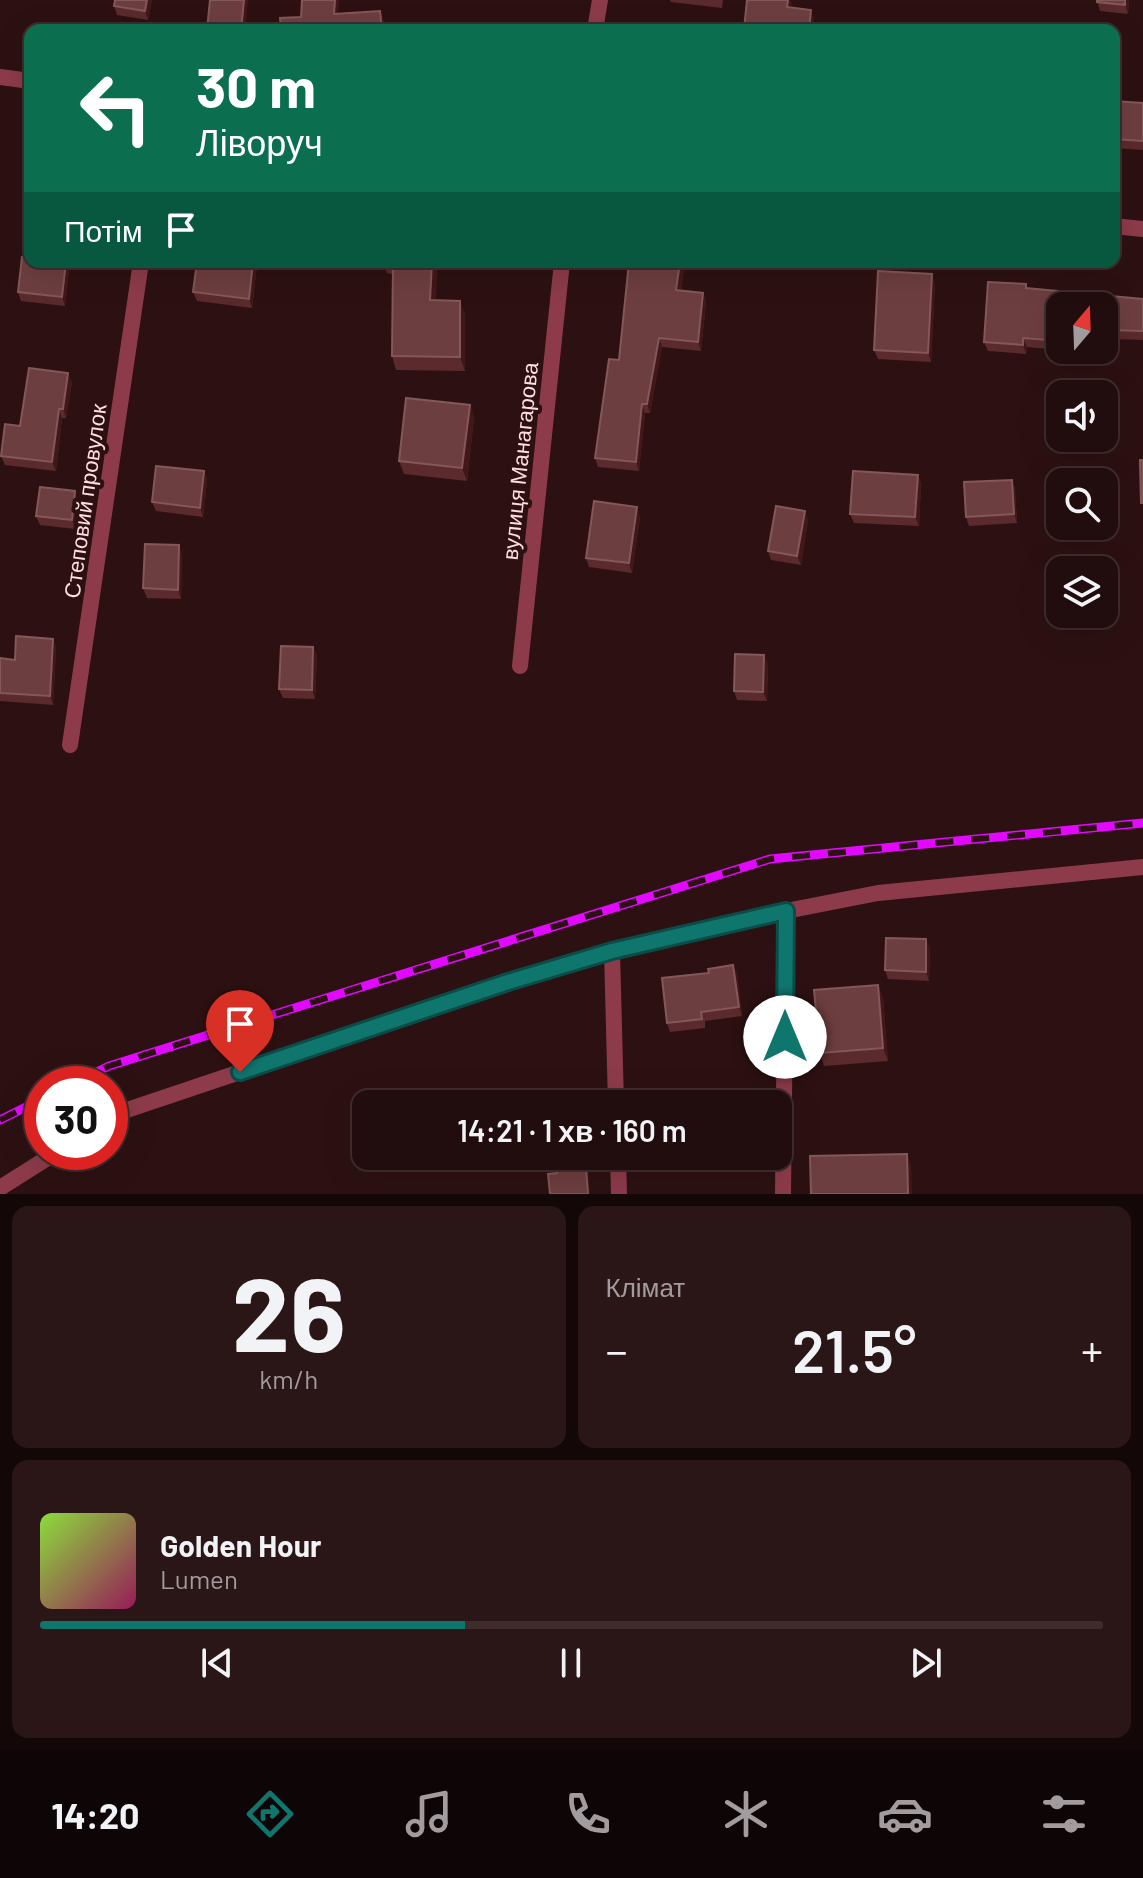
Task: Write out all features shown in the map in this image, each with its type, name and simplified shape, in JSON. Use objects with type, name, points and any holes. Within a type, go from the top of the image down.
[{"type":"street","points":[[596,24],[600,0]]},
{"type":"street","points":[[0,77],[24,80]]},
{"type":"street","points":[[1120,227],[1143,229]]},
{"type":"street","name":"Степовий провулок","points":[[70,745],[140,268]]},
{"type":"street","name":"вулиця Манагарова","points":[[520,666],[561,268]]},
{"type":"street","points":[[128,1110],[508,982],[612,951],[878,893],[1143,867]]},
{"type":"street","points":[[783,1194],[786,911]]},
{"type":"street","points":[[612,951],[616,1090]]},
{"type":"street","points":[[0,1188],[28,1170]]},
{"type":"street","points":[[618,1170],[619,1194]]},
{"type":"building","points":[[115,0],[147,0],[145,11],[114,6]]},
{"type":"building","points":[[210,0],[244,0],[242,24],[208,24]]},
{"type":"building","points":[[302,0],[335,0],[334,14],[380,11],[381,24],[280,24],[280,18],[301,17]]},
{"type":"building","points":[[747,0],[788,0],[787,7],[811,10],[810,24],[745,24]]},
{"type":"building","points":[[1125,0],[1125,5],[1097,2]]},
{"type":"building","points":[[1120,101],[1143,103],[1143,141],[1120,139]]},
{"type":"building","points":[[22,257],[24,268],[65,268],[62,297],[18,292]]},
{"type":"building","points":[[196,268],[252,268],[249,299],[193,292]]},
{"type":"building","points":[[393,268],[432,268],[430,300],[460,301],[460,357],[392,356]]},
{"type":"building","points":[[628,268],[679,268],[676,290],[703,293],[698,342],[659,338],[647,404],[642,404],[636,462],[595,458],[609,359],[619,360]]},
{"type":"building","points":[[878,271],[932,274],[928,353],[874,350]]},
{"type":"building","points":[[988,282],[1026,284],[1026,288],[1069,292],[1046,292],[1046,340],[1023,338],[1023,345],[984,342]]},
{"type":"building","points":[[1118,297],[1143,299],[1143,331],[1118,330]]},
{"type":"building","points":[[29,368],[68,373],[63,409],[59,409],[52,462],[1,456],[5,424],[20,426]]},
{"type":"building","points":[[406,398],[470,405],[462,468],[399,461]]},
{"type":"building","points":[[1140,460],[1143,460],[1143,503],[1141,503]]},
{"type":"building","points":[[156,466],[204,471],[200,508],[152,502]]},
{"type":"building","points":[[853,471],[918,475],[915,517],[850,514]]},
{"type":"building","points":[[1012,480],[1014,514],[966,517],[964,482]]},
{"type":"building","points":[[40,487],[75,491],[72,520],[36,516]]},
{"type":"building","points":[[594,501],[637,507],[629,563],[586,558]]},
{"type":"building","points":[[776,506],[805,511],[797,556],[768,551]]},
{"type":"building","points":[[145,544],[179,545],[178,590],[143,588]]},
{"type":"building","points":[[16,636],[53,639],[50,696],[0,693],[0,658],[15,660]]},
{"type":"building","points":[[281,646],[313,647],[312,690],[279,689]]},
{"type":"building","points":[[735,654],[764,655],[763,692],[734,691]]},
{"type":"building","points":[[886,938],[926,939],[926,972],[885,970]]},
{"type":"building","points":[[733,965],[739,1007],[701,1012],[702,1019],[667,1023],[662,978],[709,973],[708,969]]},
{"type":"building","points":[[878,985],[883,1048],[820,1053],[814,990]]},
{"type":"building","points":[[907,1154],[908,1194],[811,1194],[810,1156]]},
{"type":"building","points":[[557,1170],[586,1170],[588,1194],[550,1194],[548,1174],[557,1173]]},
{"type":"railway","points":[[109,1066],[770,859],[1143,823]]},
{"type":"railway","points":[[0,1120],[24,1108]]},
{"type":"route","points":[[240,1072],[508,982],[612,951],[786,911],[785,1037]]}]
